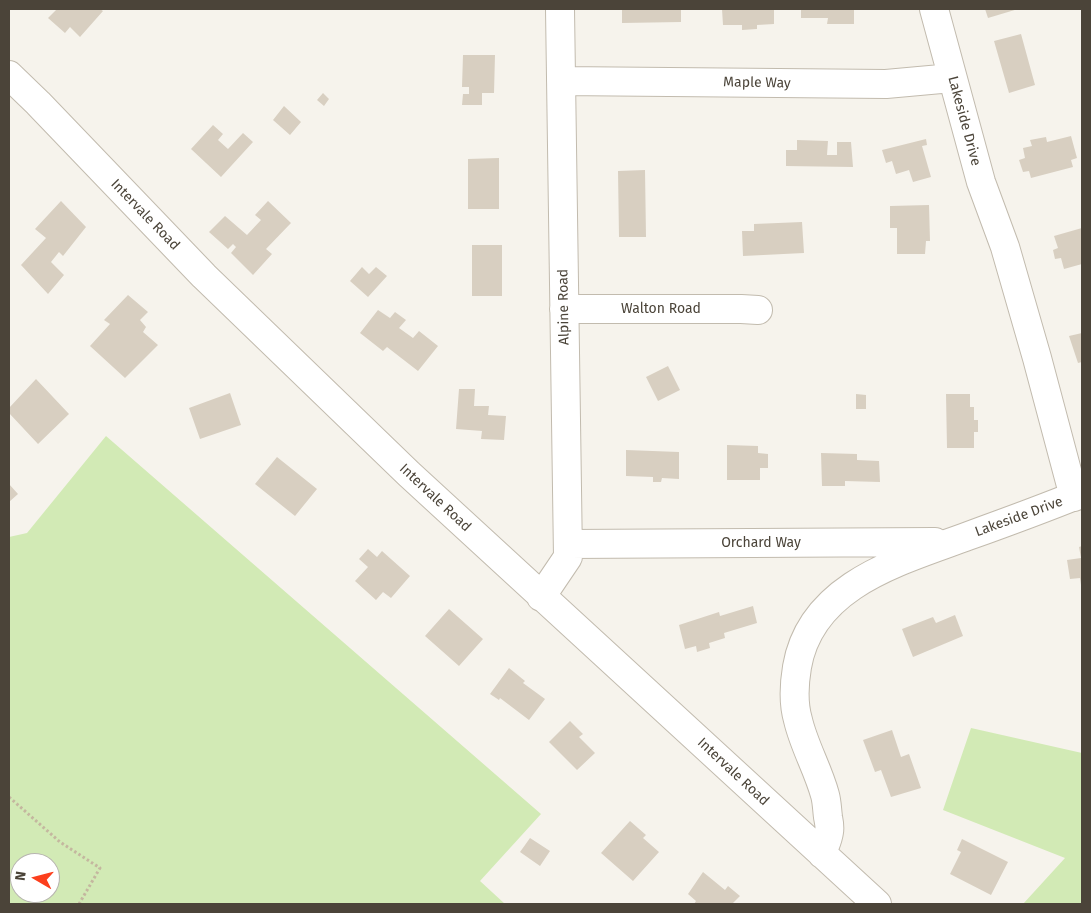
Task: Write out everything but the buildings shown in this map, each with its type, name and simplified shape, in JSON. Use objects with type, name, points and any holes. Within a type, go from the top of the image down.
[{"type":"street","name":"Alpine Road","points":[[541,597],[568,557],[560,9]]},
{"type":"street","name":"Lakeside Drive","points":[[822,854],[830,832],[826,796],[800,728],[796,714],[794,685],[799,657],[815,621],[832,601],[861,580],[908,558],[1078,495],[1008,256],[981,182],[934,9]]},
{"type":"street","name":"Intervale Road","points":[[9,75],[212,283],[409,474],[877,904]]},
{"type":"street","name":"Maple Way","points":[[561,81],[886,84],[952,78]]},
{"type":"street","name":"Walton Road","points":[[564,309],[758,310]]},
{"type":"street","name":"Orchard Way","points":[[568,544],[954,542]]},
{"type":"path","points":[[9,797],[60,842],[100,868],[79,904]]},
{"type":"green space","points":[[106,436],[541,814],[480,881],[505,904],[9,904],[9,537],[27,533]]},
{"type":"green space","points":[[971,728],[1082,753],[1082,904],[1023,904],[1065,858],[943,810]]}]
